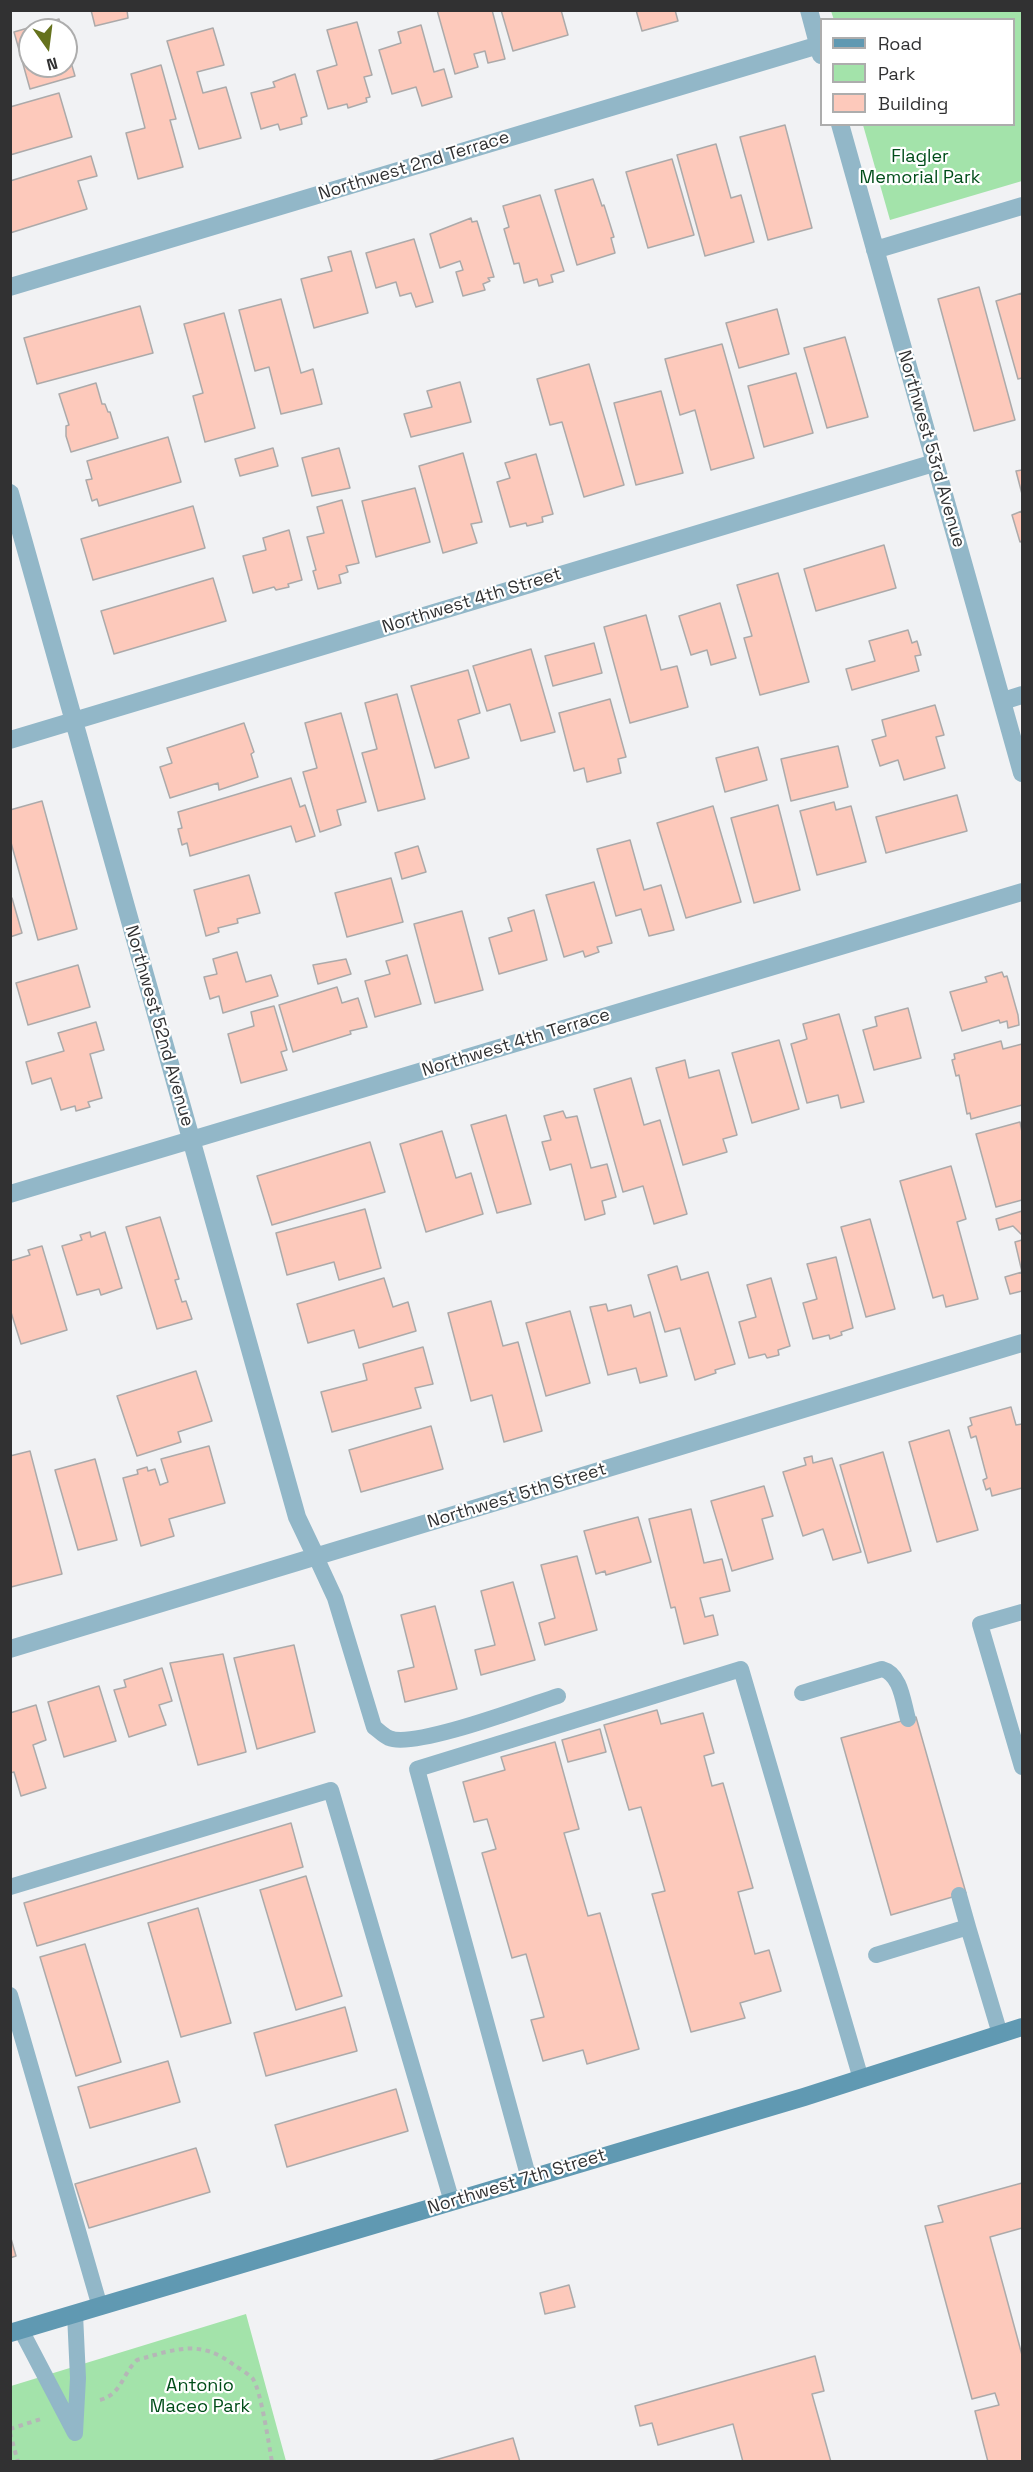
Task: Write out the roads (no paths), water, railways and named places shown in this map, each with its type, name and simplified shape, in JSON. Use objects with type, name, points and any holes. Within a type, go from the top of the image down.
[{"type":"main road","name":"Northwest 7th Street","points":[[16,2332],[861,2079],[1023,2027]]},
{"type":"street","points":[[809,10],[820,50]]},
{"type":"street","name":"Northwest 2nd Terrace","points":[[10,288],[820,50]]},
{"type":"street","name":"Northwest 53rd Avenue","points":[[841,126],[1023,773]]},
{"type":"street","points":[[875,250],[1023,206]]},
{"type":"street","name":"Northwest 4th Street","points":[[10,740],[934,462]]},
{"type":"street","name":"Northwest 52nd Avenue","points":[[10,493],[297,1516],[316,1557]]},
{"type":"street","points":[[1003,701],[1023,695]]},
{"type":"street","name":"Northwest 4th Terrace","points":[[10,1194],[1023,892]]},
{"type":"street","name":"Northwest 5th Street","points":[[10,1649],[1023,1343]]},
{"type":"lane","points":[[316,1557],[330,1584],[374,1727],[389,1738],[411,1740],[558,1696]]},
{"type":"lane","points":[[1021,1756],[980,1624],[1023,1612]]},
{"type":"lane","points":[[529,2179],[417,1769],[741,1669],[861,2079]]},
{"type":"lane","points":[[802,1693],[882,1669],[895,1676],[908,1719]]},
{"type":"lane","points":[[10,1887],[331,1790],[452,2202]]},
{"type":"lane","points":[[959,1895],[1000,2034]]},
{"type":"lane","points":[[876,1955],[969,1927]]},
{"type":"lane","points":[[10,1995],[100,2307]]},
{"type":"lane","points":[[16,2332],[70,2409],[75,2314]]},
{"type":"park label","name":"Flagler Memorial Park","points":[[920,167]]},
{"type":"park label","name":"Antonio Maceo Park","points":[[200,2396]]}]
